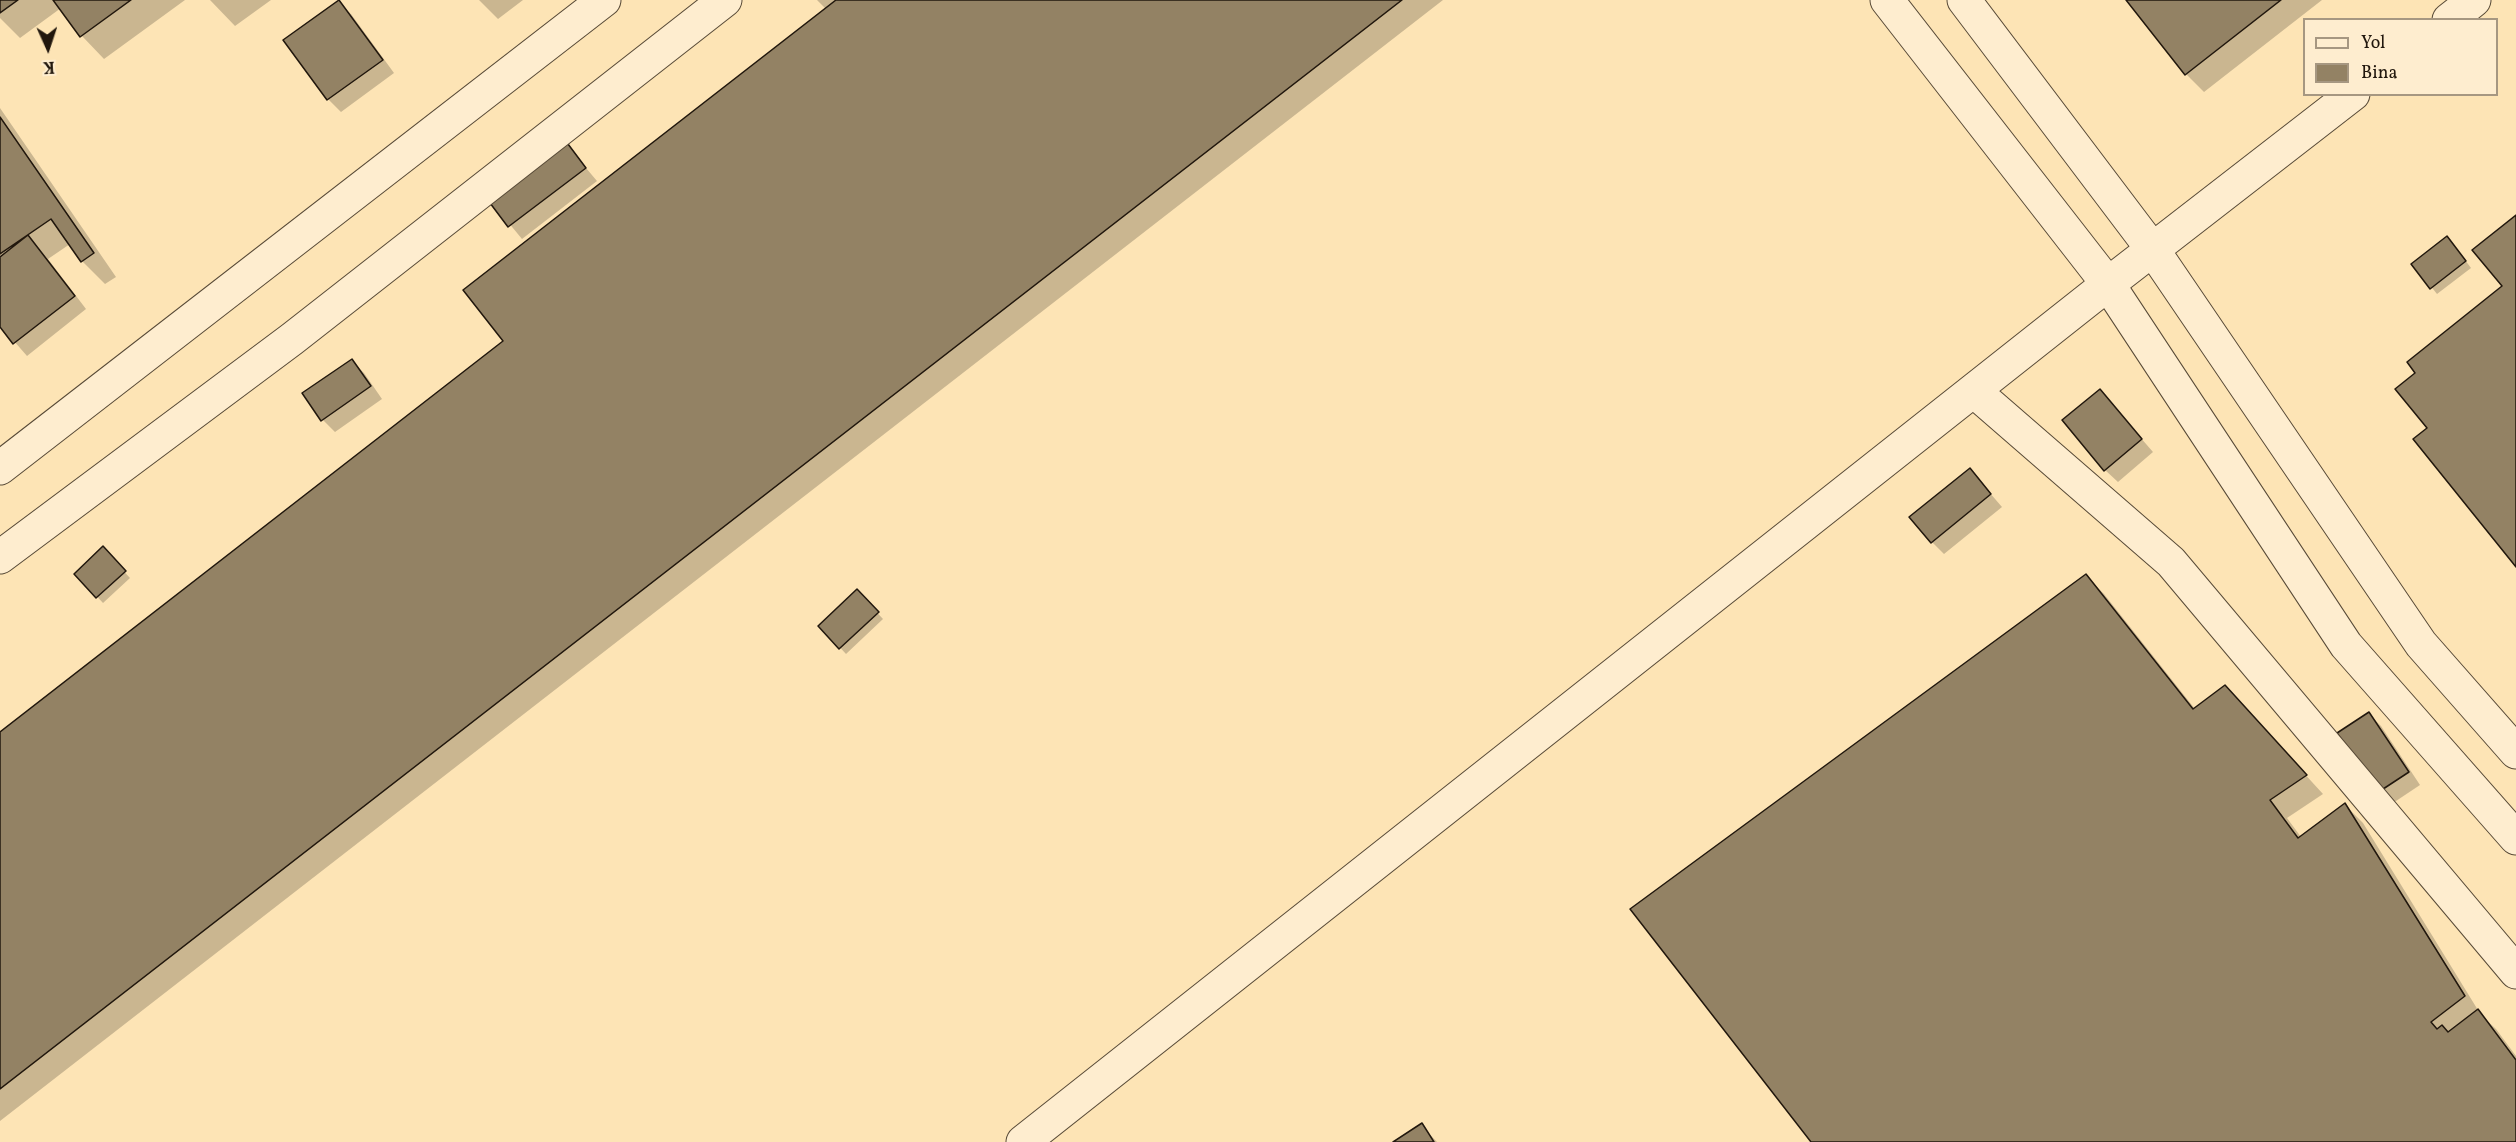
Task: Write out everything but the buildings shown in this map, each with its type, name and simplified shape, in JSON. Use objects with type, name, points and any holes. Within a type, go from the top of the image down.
[{"type":"street","points":[[0,468],[604,0]]},
{"type":"street","points":[[0,557],[292,339],[725,0]]},
{"type":"street","points":[[1887,0],[2108,284],[2346,645],[2516,838]]},
{"type":"street","points":[[1964,0],[2153,250],[2421,644],[2516,752]]},
{"type":"street","points":[[2452,18],[2474,0]]},
{"type":"street","points":[[1023,1142],[2108,284],[2350,96]]},
{"type":"street","points":[[1974,391],[2171,562],[2516,972]]}]
